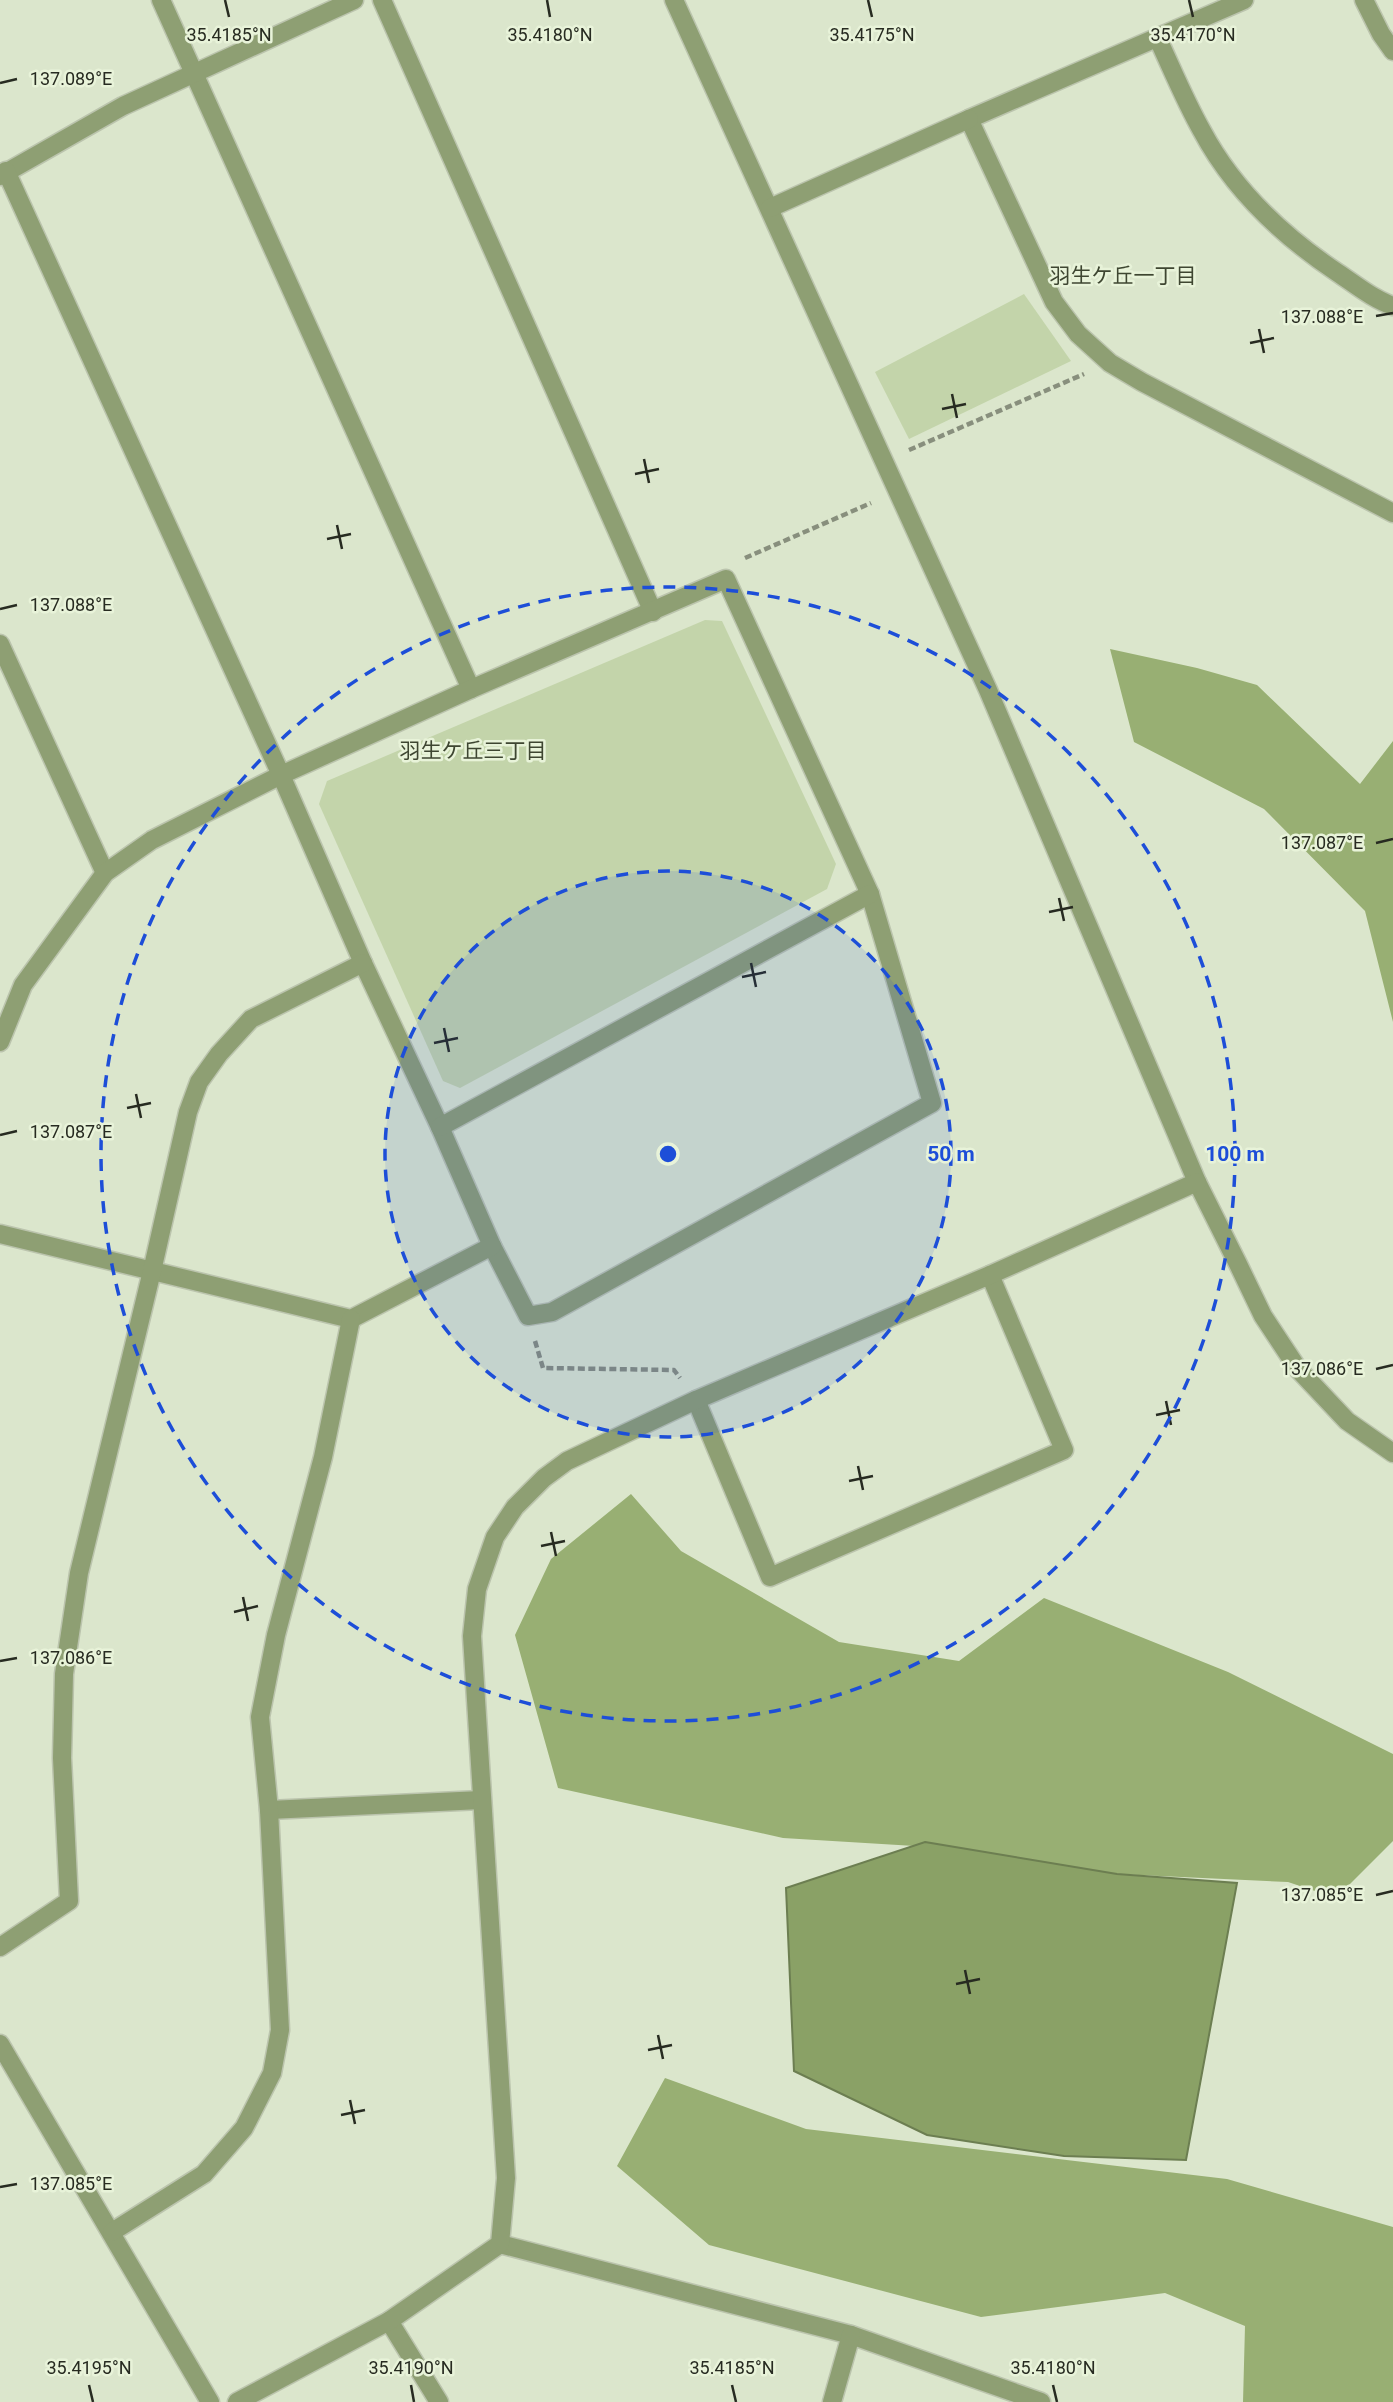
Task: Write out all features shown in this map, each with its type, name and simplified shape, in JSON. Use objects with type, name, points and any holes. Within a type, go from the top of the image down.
[{"type":"street","points":[[161,0],[471,689]]},
{"type":"street","points":[[0,1042],[23,985],[105,873],[152,840],[281,775],[471,689],[726,579],[870,894],[932,1103],[552,1312],[528,1316],[492,1246],[281,775],[3,174],[123,106],[354,0]]},
{"type":"street","points":[[382,0],[653,612]]},
{"type":"street","points":[[674,0],[770,208],[896,493],[988,690],[1197,1182],[1263,1316],[1298,1368],[1347,1421],[1393,1453]]},
{"type":"street","points":[[770,208],[1244,0]]},
{"type":"street","points":[[1364,0],[1393,51]]},
{"type":"street","points":[[1158,39],[1202,131],[1231,176],[1278,226],[1324,263],[1380,301],[1393,306]]},
{"type":"street","points":[[969,119],[1054,302],[1078,334],[1110,363],[1142,382],[1393,513]]},
{"type":"street","points":[[0,644],[105,873]]},
{"type":"street","points":[[440,1127],[870,894]]},
{"type":"street","points":[[0,1947],[69,1901],[62,1758],[64,1674],[79,1573],[188,1112],[199,1082],[219,1054],[251,1019],[363,963]]},
{"type":"street","points":[[500,2244],[506,2178],[472,1636],[477,1589],[495,1537],[514,1507],[544,1478],[567,1461],[696,1400],[990,1275],[1197,1182]]},
{"type":"street","points":[[0,1234],[351,1319],[492,1246]]},
{"type":"street","points":[[696,1400],[770,1577],[1064,1450],[990,1275]]},
{"type":"street","points":[[112,2232],[204,2174],[244,2128],[272,2073],[280,2030],[269,1810],[260,1717],[276,1635],[323,1457],[351,1319]]},
{"type":"street","points":[[269,1810],[481,1800]]},
{"type":"street","points":[[0,2044],[210,2402]]},
{"type":"street","points":[[237,2402],[389,2321],[500,2244],[851,2335],[1041,2402]]},
{"type":"street","points":[[389,2321],[439,2402]]},
{"type":"street","points":[[832,2402],[851,2335]]},
{"type":"path","points":[[883,462],[1110,363]]},
{"type":"path","points":[[726,579],[738,561],[896,493]]},
{"type":"path","points":[[528,1316],[543,1368],[674,1370],[696,1400]]},
{"type":"shaded area","points":[[1024,294],[1071,361],[909,439],[875,372]]},
{"type":"shaded area","points":[[705,620],[722,621],[836,864],[827,889],[460,1088],[443,1081],[319,804],[327,781]]},
{"type":"shaded area","points":[[1110,649],[1197,668],[1257,685],[1360,784],[1393,741],[1393,1022],[1365,911],[1264,809],[1134,742]]},
{"type":"shaded area","points":[[631,1494],[681,1551],[839,1642],[959,1661],[1044,1598],[1228,1672],[1393,1754],[1393,1841],[1336,1898],[1288,1882],[1117,1874],[964,1849],[783,1838],[558,1788],[515,1635],[551,1559]]},
{"type":"shaded area","points":[[925,1842],[1117,1874],[1237,1883],[1186,2160],[1064,2156],[927,2135],[794,2071],[786,1888]]},
{"type":"shaded area","points":[[665,2078],[806,2129],[1227,2179],[1393,2227],[1393,2402],[1243,2402],[1245,2326],[1165,2293],[981,2317],[709,2245],[617,2166]]},
{"type":"district","name":"羽生ケ丘一丁目","points":[[1123,276]]},
{"type":"district","name":"羽生ケ丘三丁目","points":[[473,751]]}]
